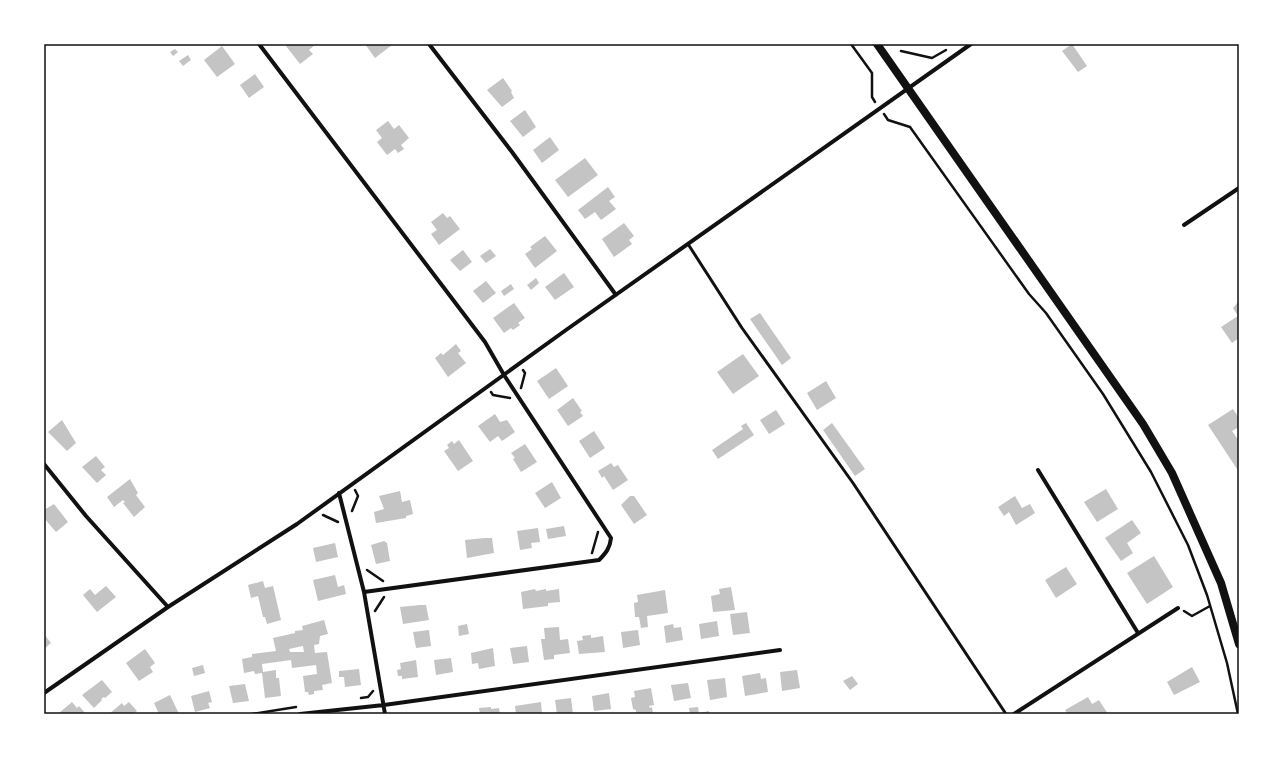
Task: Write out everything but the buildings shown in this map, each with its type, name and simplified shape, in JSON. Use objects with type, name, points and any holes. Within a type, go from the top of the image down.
[{"type":"main road","points":[[878,44],[1143,424],[1172,473],[1221,583],[1239,644]]},
{"type":"street","points":[[259,44],[485,342],[504,375],[611,538],[610,546],[606,554],[599,560],[364,592]]},
{"type":"street","points":[[429,44],[512,152],[616,295]]},
{"type":"street","points":[[44,693],[168,607],[318,509],[908,87],[971,44]]},
{"type":"street","points":[[1184,225],[1239,188]]},
{"type":"street","points":[[44,464],[86,516],[168,607]]},
{"type":"street","points":[[1038,470],[1138,633]]},
{"type":"street","points":[[340,493],[364,592],[385,714]]},
{"type":"street","points":[[1014,714],[1178,608]]},
{"type":"street","points":[[300,714],[384,705],[780,650]]},
{"type":"lane","points":[[688,244],[742,328],[853,483],[1006,714]]},
{"type":"path","points":[[850,44],[872,73],[872,98],[879,108],[888,120],[910,126],[1029,294],[1046,313],[1103,394],[1151,472],[1188,545],[1210,606],[1227,663],[1238,714]]},
{"type":"path","points":[[902,51],[932,58],[951,47]]},
{"type":"path","points":[[520,364],[525,373],[520,389]]},
{"type":"path","points":[[487,388],[493,395],[511,398],[515,404]]},
{"type":"path","points":[[352,485],[358,496],[352,511],[354,519]]},
{"type":"path","points":[[318,509],[324,516],[339,523]]},
{"type":"path","points":[[585,554],[593,553],[598,530]]},
{"type":"path","points":[[365,563],[366,570],[383,581],[390,580]]},
{"type":"path","points":[[376,619],[375,611],[385,596]]},
{"type":"path","points":[[1178,608],[1192,616],[1210,606]]},
{"type":"path","points":[[357,698],[368,697],[373,691],[373,686]]},
{"type":"path","points":[[252,714],[303,706]]}]
